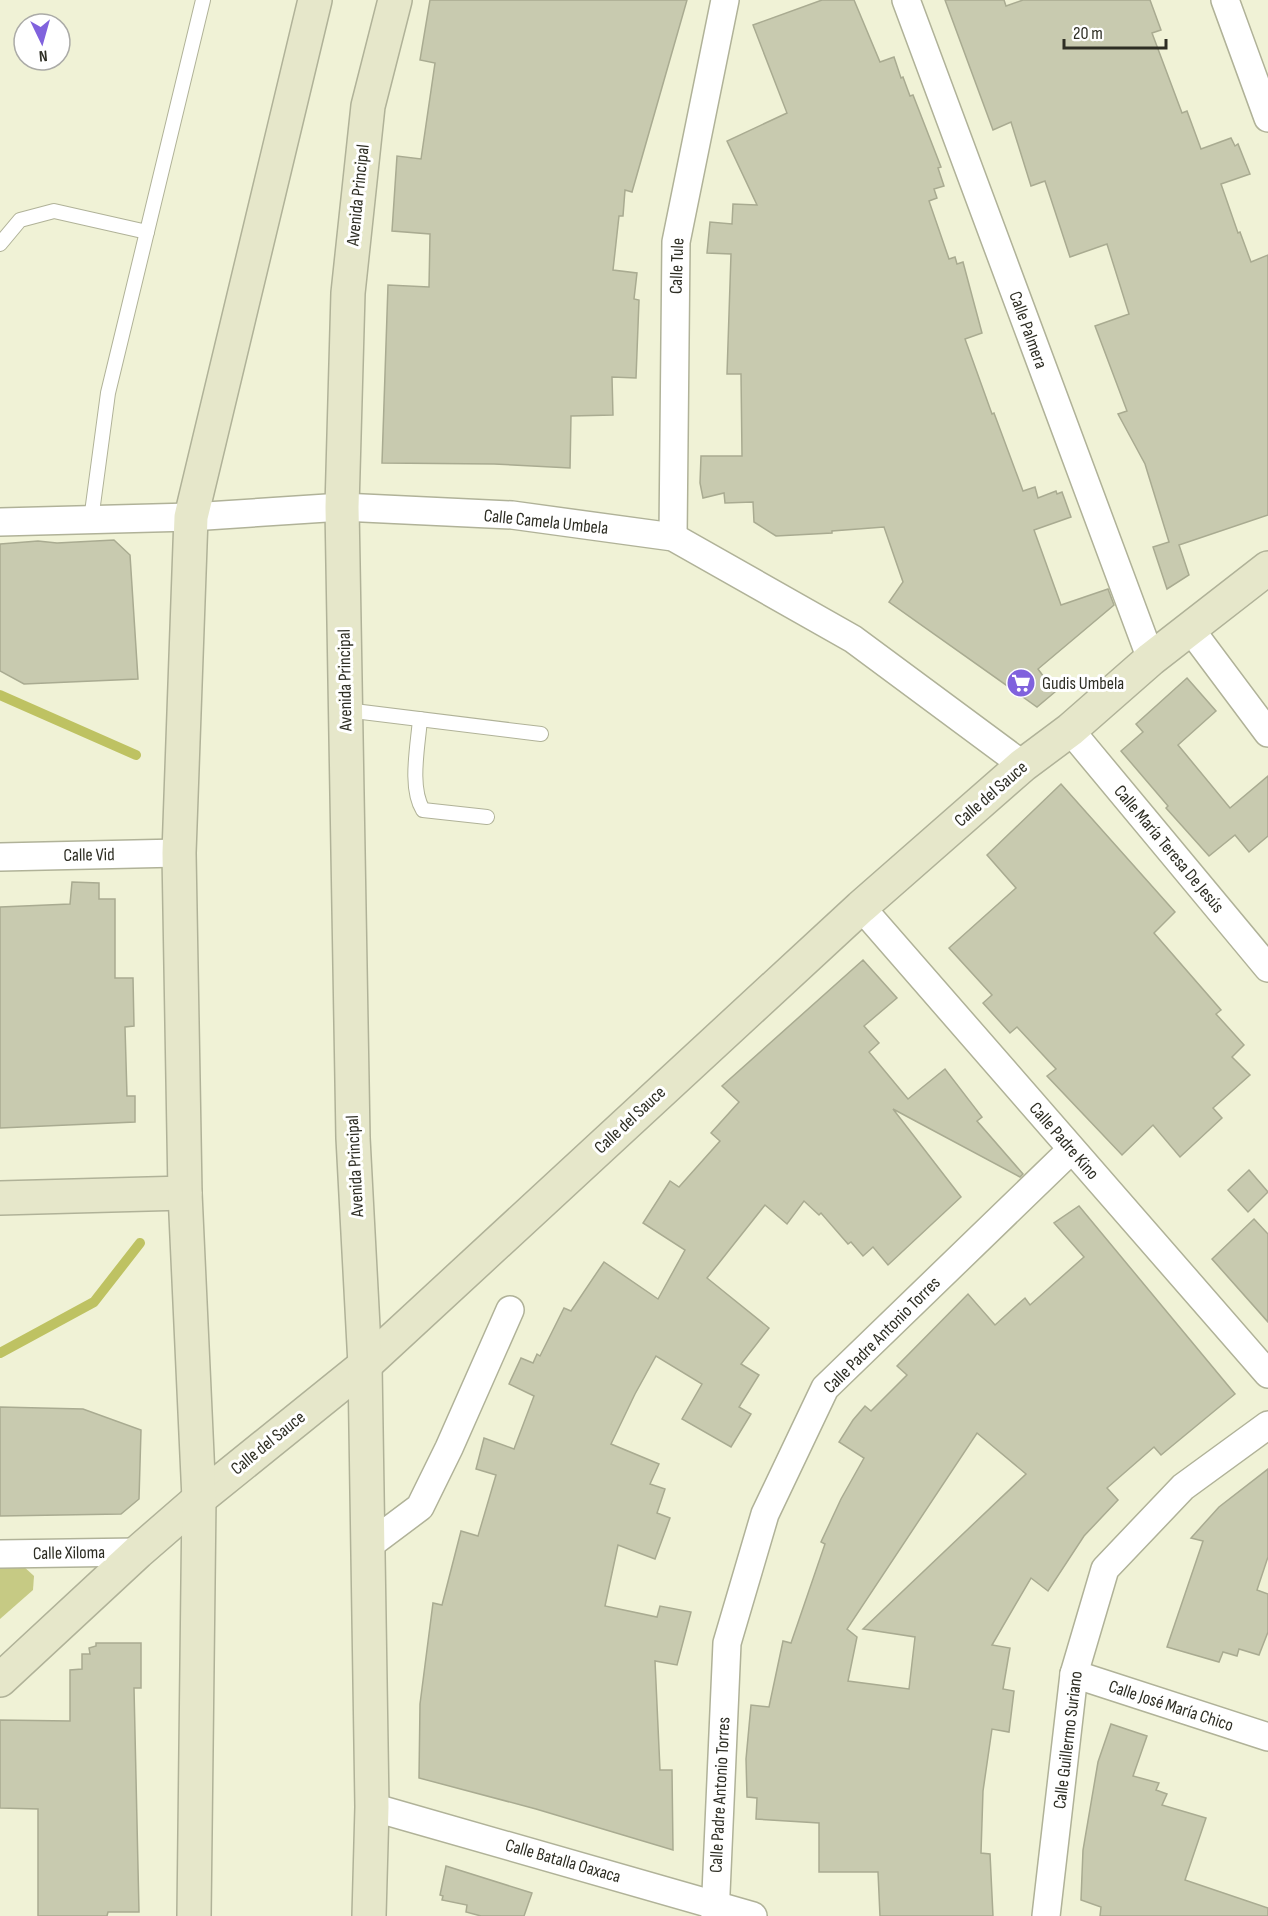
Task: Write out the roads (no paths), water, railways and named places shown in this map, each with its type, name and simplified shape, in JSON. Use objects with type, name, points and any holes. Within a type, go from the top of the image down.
[{"type":"main road","points":[[194,1916],[199,1499],[185,1193],[179,853],[191,517],[315,0]]},
{"type":"main road","name":"Avenida Principal","points":[[369,1916],[372,1807],[365,1365],[353,1138],[342,507],[349,282],[368,106],[395,0]]},
{"type":"main road","name":"Calle del Sauce","points":[[0,1680],[138,1552],[199,1499],[365,1365],[861,907],[1023,765],[1070,730],[1151,659],[1268,568]]},
{"type":"main road","points":[[0,1198],[185,1193]]},
{"type":"street","name":"Calle Tule","points":[[674,537],[676,242],[725,0]]},
{"type":"street","name":"Calle Palmera","points":[[906,0],[1151,659]]},
{"type":"street","points":[[1225,0],[1268,118]]},
{"type":"street","name":"Calle Camela Umbela","points":[[0,522],[191,517],[342,507],[512,515],[674,537],[853,639],[1023,765]]},
{"type":"street","points":[[1191,630],[1268,733]]},
{"type":"street","name":"Calle María Teresa De Jesús","points":[[1070,730],[1268,968]]},
{"type":"street","name":"Calle Vid","points":[[0,857],[179,853]]},
{"type":"street","name":"Calle Padre Kino","points":[[861,907],[1268,1374]]},
{"type":"street","name":"Calle Padre Antonio Torres","points":[[715,1910],[727,1643],[765,1515],[775,1493],[825,1388],[1071,1150]]},
{"type":"street","points":[[368,1546],[420,1507],[449,1448],[510,1310]]},
{"type":"street","name":"Calle Guillermo Suriano","points":[[1046,1916],[1074,1674],[1105,1569],[1183,1488],[1268,1425]]},
{"type":"street","name":"Calle Xiloma","points":[[0,1554],[138,1552]]},
{"type":"street","name":"Calle José María Chico","points":[[1074,1674],[1268,1737]]},
{"type":"street","name":"Calle Batalla Oaxaca","points":[[372,1807],[715,1910],[753,1916]]},
{"type":"lane","points":[[91,520],[108,393],[203,0]]},
{"type":"lane","points":[[0,244],[20,220],[54,211],[147,232]]},
{"type":"lane","points":[[346,710],[541,734]]},
{"type":"lane","points":[[420,719],[416,784],[418,801],[423,810],[487,817]]},
{"type":"waterway","points":[[0,695],[136,755]]},
{"type":"waterway","points":[[0,1353],[94,1302],[140,1243]]},
{"type":"place","name":"Gudis Umbela","points":[[1021,683]]}]
